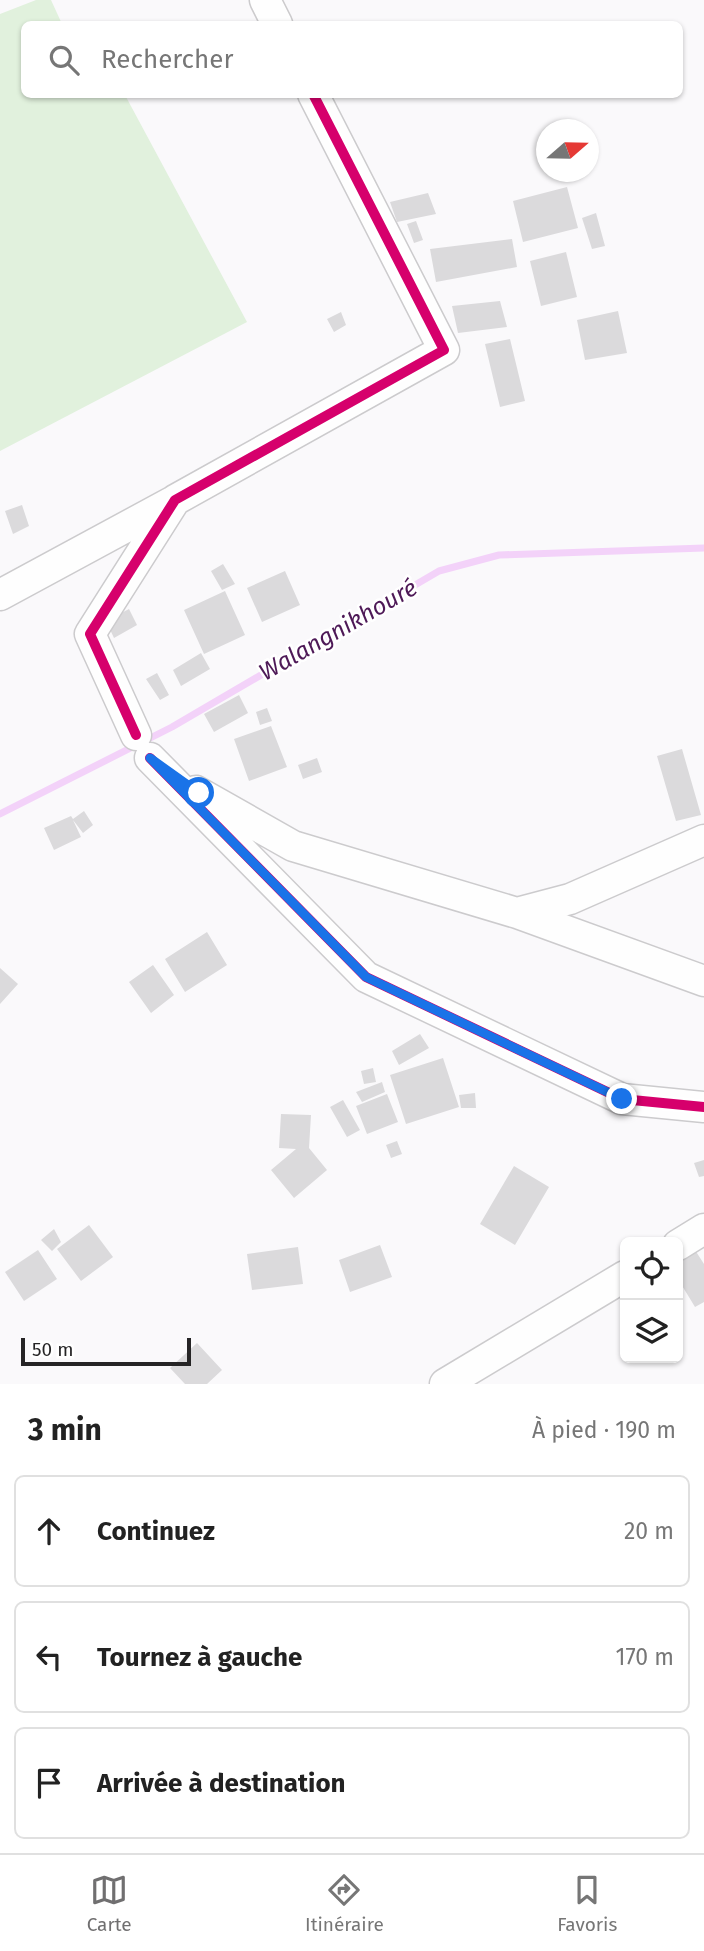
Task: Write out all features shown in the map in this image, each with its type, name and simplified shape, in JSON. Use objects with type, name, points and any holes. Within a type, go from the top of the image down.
[{"type":"street","points":[[264,0],[275,21]]},
{"type":"street","points":[[0,595],[444,350],[315,98]]},
{"type":"street","points":[[136,734],[90,634],[175,500]]},
{"type":"street","points":[[704,981],[517,913],[293,846],[199,793],[150,758],[366,977],[622,1099],[704,1107]]},
{"type":"street","points":[[517,913],[570,899],[704,840]]},
{"type":"street","points":[[683,1242],[704,1229]]},
{"type":"street","points":[[445,1384],[620,1279]]},
{"type":"green space","points":[[36,0],[51,0],[61,21],[21,21],[21,98],[127,98],[247,322],[0,451],[0,14]]},
{"type":"building","points":[[567,187],[578,228],[523,242],[513,201]]},
{"type":"building","points":[[428,193],[436,214],[397,222],[390,202]]},
{"type":"building","points":[[596,213],[605,246],[592,249],[582,218]]},
{"type":"building","points":[[416,221],[423,240],[414,243],[407,224]]},
{"type":"building","points":[[512,239],[517,267],[436,282],[430,249]]},
{"type":"building","points":[[566,252],[577,297],[541,306],[530,261]]},
{"type":"building","points":[[500,301],[507,327],[458,333],[452,306]]},
{"type":"building","points":[[618,311],[627,353],[585,360],[577,320]]},
{"type":"building","points":[[341,312],[346,325],[334,332],[327,319]]},
{"type":"building","points":[[510,339],[525,401],[500,407],[485,344]]},
{"type":"building","points":[[22,505],[29,526],[13,534],[5,511]]},
{"type":"building","points":[[223,564],[235,584],[222,590],[211,571]]},
{"type":"building","points":[[285,571],[300,605],[262,622],[247,588]]},
{"type":"building","points":[[225,591],[245,635],[204,654],[184,610]]},
{"type":"building","points":[[129,609],[137,625],[114,638],[106,621]]},
{"type":"building","points":[[201,653],[210,669],[181,686],[173,670]]},
{"type":"building","points":[[157,673],[169,695],[160,700],[146,679]]},
{"type":"building","points":[[239,695],[248,713],[214,732],[204,714]]},
{"type":"building","points":[[267,708],[272,721],[260,725],[256,712]]},
{"type":"building","points":[[271,726],[287,767],[249,781],[234,739]]},
{"type":"building","points":[[682,749],[701,815],[676,821],[657,756]]},
{"type":"building","points":[[317,758],[322,772],[303,779],[298,765]]},
{"type":"building","points":[[84,811],[93,825],[83,833],[73,820],[81,837],[54,850],[44,828],[71,816],[73,819]]},
{"type":"building","points":[[207,932],[227,965],[185,992],[165,959]]},
{"type":"building","points":[[153,965],[174,995],[151,1013],[129,982]]},
{"type":"building","points":[[0,968],[18,984],[0,1004]]},
{"type":"building","points":[[420,1034],[429,1048],[399,1065],[392,1051]]},
{"type":"building","points":[[443,1058],[459,1107],[406,1124],[390,1075]]},
{"type":"building","points":[[373,1068],[376,1082],[364,1084],[361,1071]]},
{"type":"building","points":[[382,1082],[385,1092],[362,1102],[356,1092]]},
{"type":"building","points":[[475,1093],[476,1108],[461,1108],[459,1095]]},
{"type":"building","points":[[387,1094],[398,1122],[367,1134],[356,1106]]},
{"type":"building","points":[[343,1100],[360,1130],[347,1137],[330,1107]]},
{"type":"building","points":[[281,1114],[311,1115],[309,1148],[327,1170],[294,1198],[271,1170],[296,1149],[279,1148]]},
{"type":"building","points":[[397,1141],[402,1154],[391,1158],[386,1145]]},
{"type":"building","points":[[704,1160],[704,1176],[699,1177],[694,1163]]},
{"type":"building","points":[[514,1166],[549,1187],[515,1245],[480,1224]]},
{"type":"building","points":[[89,1225],[113,1257],[81,1281],[57,1249]]},
{"type":"building","points":[[54,1229],[61,1242],[52,1251],[41,1240]]},
{"type":"building","points":[[380,1245],[392,1277],[350,1292],[339,1260]]},
{"type":"building","points":[[298,1247],[303,1284],[252,1290],[247,1254]]},
{"type":"building","points":[[38,1250],[57,1279],[24,1301],[5,1272]]},
{"type":"building","points":[[695,1250],[704,1264],[704,1302],[695,1307],[683,1287],[683,1257]]},
{"type":"building","points":[[197,1343],[222,1370],[207,1384],[185,1384],[170,1368]]},
{"type":"waterway","name":"Walangnikhouré","points":[[0,814],[172,727],[439,571],[499,555],[704,548]]},
{"type":"cycle path","points":[[136,735],[90,634],[175,500],[444,350],[315,98]]},
{"type":"cycle path","points":[[150,758],[366,977],[622,1099],[704,1107]]},
{"type":"route","points":[[199,793],[150,758],[366,977],[622,1099]]}]
